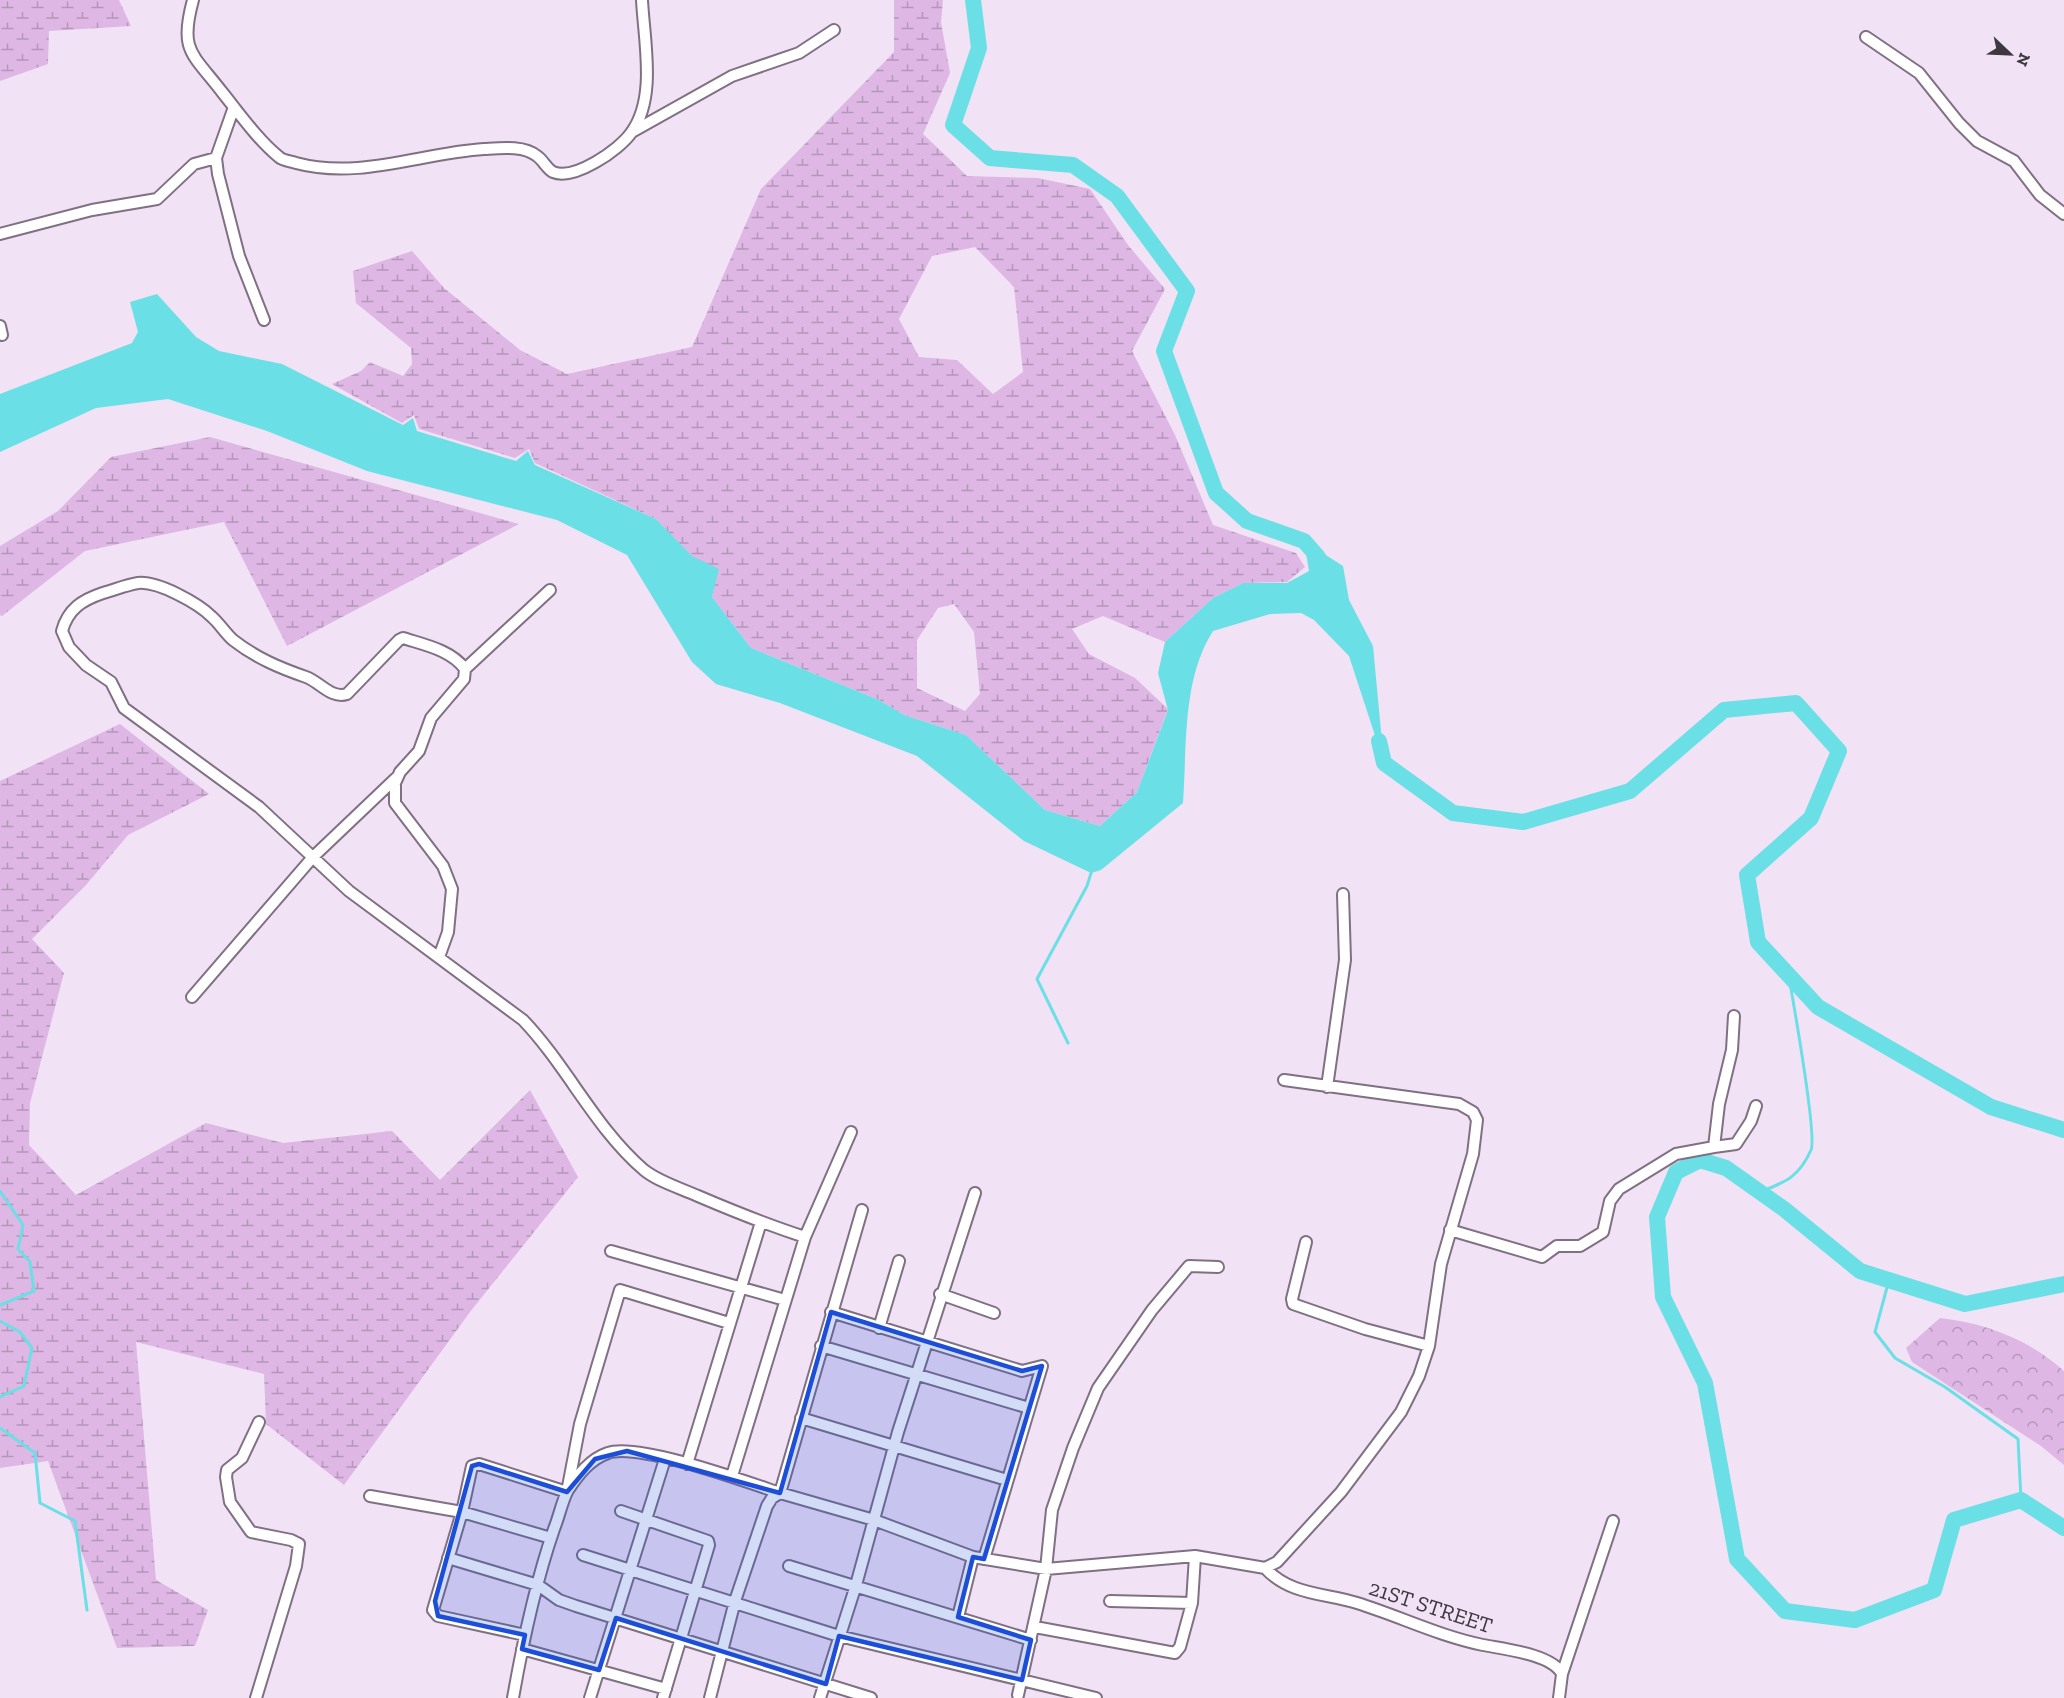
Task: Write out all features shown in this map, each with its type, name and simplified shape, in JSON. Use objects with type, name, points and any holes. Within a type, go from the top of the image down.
[{"type":"street","points":[[192,0],[186,26],[190,50],[234,107],[280,159],[316,168],[336,170],[452,153],[507,148],[524,150],[536,155],[551,171],[569,173],[597,163],[632,132],[732,76],[799,53],[834,30]]},
{"type":"street","points":[[632,132],[642,109],[646,89],[642,0]]},
{"type":"street","points":[[1866,37],[1919,72],[1971,135],[1986,148],[2014,161],[2040,195],[2064,214]]},
{"type":"street","points":[[234,107],[216,158],[238,256],[264,320]]},
{"type":"street","points":[[0,234],[92,210],[157,199],[194,164],[216,158]]},
{"type":"street","points":[[192,997],[313,856],[396,778],[419,751],[431,718],[464,679],[465,669],[459,660],[442,651],[404,638],[399,639],[347,694],[342,696],[331,693],[306,677],[274,666],[234,640],[212,617],[177,594],[140,583],[95,596],[70,612],[63,631],[64,640],[86,664],[111,682],[124,708],[259,807],[313,856],[350,891],[524,1020],[548,1046],[602,1124],[645,1170],[662,1181],[761,1222],[805,1237]]},
{"type":"street","points":[[465,669],[550,590]]},
{"type":"street","points":[[396,778],[395,803],[443,866],[452,889],[448,932],[439,957]]},
{"type":"street","points":[[1327,1087],[1344,960],[1343,894]]},
{"type":"street","points":[[1714,1147],[1719,1104],[1732,1050],[1734,1016]]},
{"type":"street","points":[[567,1492],[586,1467],[609,1452],[627,1451],[732,1476],[780,1493],[874,1520],[979,1558],[1046,1569],[1195,1556],[1265,1568],[1277,1562],[1341,1492],[1372,1452],[1401,1412],[1419,1376],[1429,1346],[1441,1264],[1473,1154],[1477,1119],[1473,1112],[1459,1104],[1284,1080]]},
{"type":"street","points":[[1450,1230],[1542,1257],[1557,1246],[1580,1246],[1603,1232],[1610,1201],[1618,1190],[1676,1154],[1736,1144],[1751,1121],[1756,1106]]},
{"type":"street","points":[[732,1476],[805,1237],[851,1132]]},
{"type":"street","points":[[820,1698],[856,1585],[894,1446],[940,1294],[975,1193]]},
{"type":"street","points":[[710,1698],[735,1601],[767,1506],[772,1498],[780,1493],[862,1209]]},
{"type":"street","points":[[687,1464],[761,1222]]},
{"type":"street","points":[[1306,1242],[1292,1299],[1293,1304],[1365,1329],[1429,1346]]},
{"type":"street","points":[[611,1251],[785,1300]]},
{"type":"street","points":[[879,1328],[899,1261]]},
{"type":"street","points":[[1018,1695],[1035,1627],[1046,1569],[1052,1510],[1073,1448],[1098,1388],[1152,1310],[1189,1266],[1218,1267]]},
{"type":"street","points":[[513,1698],[525,1635],[538,1585],[567,1492],[580,1424],[620,1290],[729,1323]]},
{"type":"street","points":[[940,1294],[994,1313]]},
{"type":"street","points":[[831,1312],[1022,1371],[1042,1366],[1006,1480],[958,1617]]},
{"type":"street","points":[[821,1346],[1029,1408]]},
{"type":"street","points":[[801,1418],[1006,1480]]},
{"type":"street","points":[[256,1698],[296,1566],[299,1544],[291,1540],[251,1532],[230,1502],[227,1470],[242,1458],[259,1422]]},
{"type":"street","points":[[590,1698],[665,1459]]},
{"type":"street","points":[[525,1635],[438,1616],[433,1610],[462,1512],[472,1466],[475,1464],[567,1492]]},
{"type":"street","points":[[370,1496],[462,1512],[551,1538]]},
{"type":"street","points":[[522,1649],[599,1670],[665,1694],[709,1545],[708,1541],[621,1511]]},
{"type":"street","points":[[1559,1698],[1562,1674],[1613,1521]]},
{"type":"street","points":[[583,1554],[839,1636],[1096,1698]]},
{"type":"street","points":[[1035,1627],[1175,1653],[1180,1647],[1192,1603],[1195,1556]]},
{"type":"street","points":[[448,1558],[538,1585],[559,1600],[871,1698]]},
{"type":"street","points":[[789,1566],[1031,1640]]},
{"type":"street","name":"21ST STREET","points":[[1265,1568],[1280,1583],[1301,1591],[1358,1603],[1480,1644],[1522,1652],[1553,1664],[1562,1674]]},
{"type":"street","points":[[1110,1601],[1192,1603]]},
{"type":"highlighted area","points":[[831,1312],[1022,1371],[1042,1366],[984,1559],[973,1557],[958,1617],[1031,1640],[1022,1680],[839,1636],[826,1684],[616,1618],[599,1670],[522,1649],[525,1635],[438,1616],[435,1601],[472,1466],[479,1464],[567,1492],[595,1459],[627,1451],[780,1493]]},
{"type":"green space","points":[[0,0],[119,0],[131,26],[49,31],[48,64],[0,81]]},
{"type":"green space","points":[[894,0],[943,0],[941,22],[950,73],[923,134],[967,176],[1038,178],[1090,189],[1128,245],[1165,289],[1132,351],[1175,435],[1213,525],[1296,553],[1305,567],[1287,582],[1243,583],[1213,598],[1165,642],[1103,616],[1072,629],[1089,654],[1135,678],[1168,709],[1137,792],[1100,826],[1045,810],[966,735],[904,715],[879,700],[751,648],[712,597],[718,569],[692,557],[656,519],[535,463],[529,449],[515,458],[419,429],[414,415],[402,423],[332,384],[361,371],[370,362],[403,376],[412,364],[411,348],[356,303],[353,271],[412,251],[444,288],[520,350],[567,374],[692,347],[761,189],[894,52]],"holes":[[[975,247],[1014,287],[1023,372],[993,394],[957,360],[919,357],[899,319],[932,256]],[[954,604],[974,632],[980,694],[965,711],[917,688],[917,640],[938,608]]]},
{"type":"green space","points":[[210,437],[519,524],[287,646],[224,522],[85,551],[2,616],[0,615],[0,546],[58,511],[111,457]]},
{"type":"green space","points":[[120,724],[209,794],[128,835],[86,885],[32,939],[64,973],[30,1103],[29,1145],[76,1195],[206,1123],[283,1143],[392,1131],[440,1180],[530,1090],[578,1177],[470,1312],[344,1485],[266,1424],[264,1374],[136,1342],[156,1580],[208,1610],[195,1646],[117,1648],[48,1461],[0,1468],[0,781]]},
{"type":"green space","points":[[1940,1318],[1974,1324],[2006,1335],[2037,1350],[2064,1371],[2064,1465],[2041,1446],[1912,1362],[1906,1348]]},
{"type":"water","points":[[157,294],[196,337],[219,351],[282,364],[403,425],[413,418],[417,431],[516,461],[528,451],[535,465],[656,519],[692,556],[719,569],[712,597],[751,648],[879,700],[904,715],[966,735],[1045,810],[1100,826],[1137,792],[1168,710],[1158,673],[1165,642],[1213,598],[1243,583],[1287,583],[1309,571],[1304,541],[1343,566],[1349,600],[1373,646],[1384,763],[1349,656],[1314,620],[1301,613],[1270,614],[1213,631],[1203,650],[1191,692],[1183,803],[1101,870],[1091,873],[1024,841],[917,756],[780,703],[716,684],[692,662],[627,555],[557,520],[367,471],[267,431],[168,399],[96,408],[0,452],[0,394],[132,343],[138,332],[130,302]]},
{"type":"waterway","points":[[973,0],[979,48],[953,125],[990,158],[1073,165],[1117,196],[1187,291],[1164,351],[1216,493],[1247,521],[1304,541],[1318,557]]},
{"type":"waterway","points":[[1379,741],[1384,763],[1453,813],[1523,822],[1630,791],[1724,710],[1796,703],[1839,751],[1811,818],[1747,875],[1758,942],[1818,1007],[1991,1107],[2064,1130]]},
{"type":"waterway","points":[[1068,1043],[1037,979],[1087,886],[1092,870]]},
{"type":"waterway","points":[[1760,1192],[1796,1173],[1811,1150],[1808,1096],[1789,977]]},
{"type":"waterway","points":[[2064,1284],[1965,1304],[1860,1271],[1784,1209],[1726,1168],[1700,1160],[1676,1172],[1657,1217],[1663,1297],[1705,1383],[1737,1559],[1785,1611],[1855,1620],[1934,1590],[1954,1520],[2021,1500],[2064,1528]]},
{"type":"waterway","points":[[0,1191],[23,1225],[18,1249],[30,1262],[34,1291],[0,1305]]},
{"type":"waterway","points":[[1889,1280],[1875,1332],[1895,1358],[1945,1387],[2018,1439],[2021,1500]]},
{"type":"waterway","points":[[0,1321],[20,1332],[32,1348],[24,1386],[0,1397]]},
{"type":"waterway","points":[[0,1428],[35,1453],[40,1503],[75,1521],[87,1610]]}]
